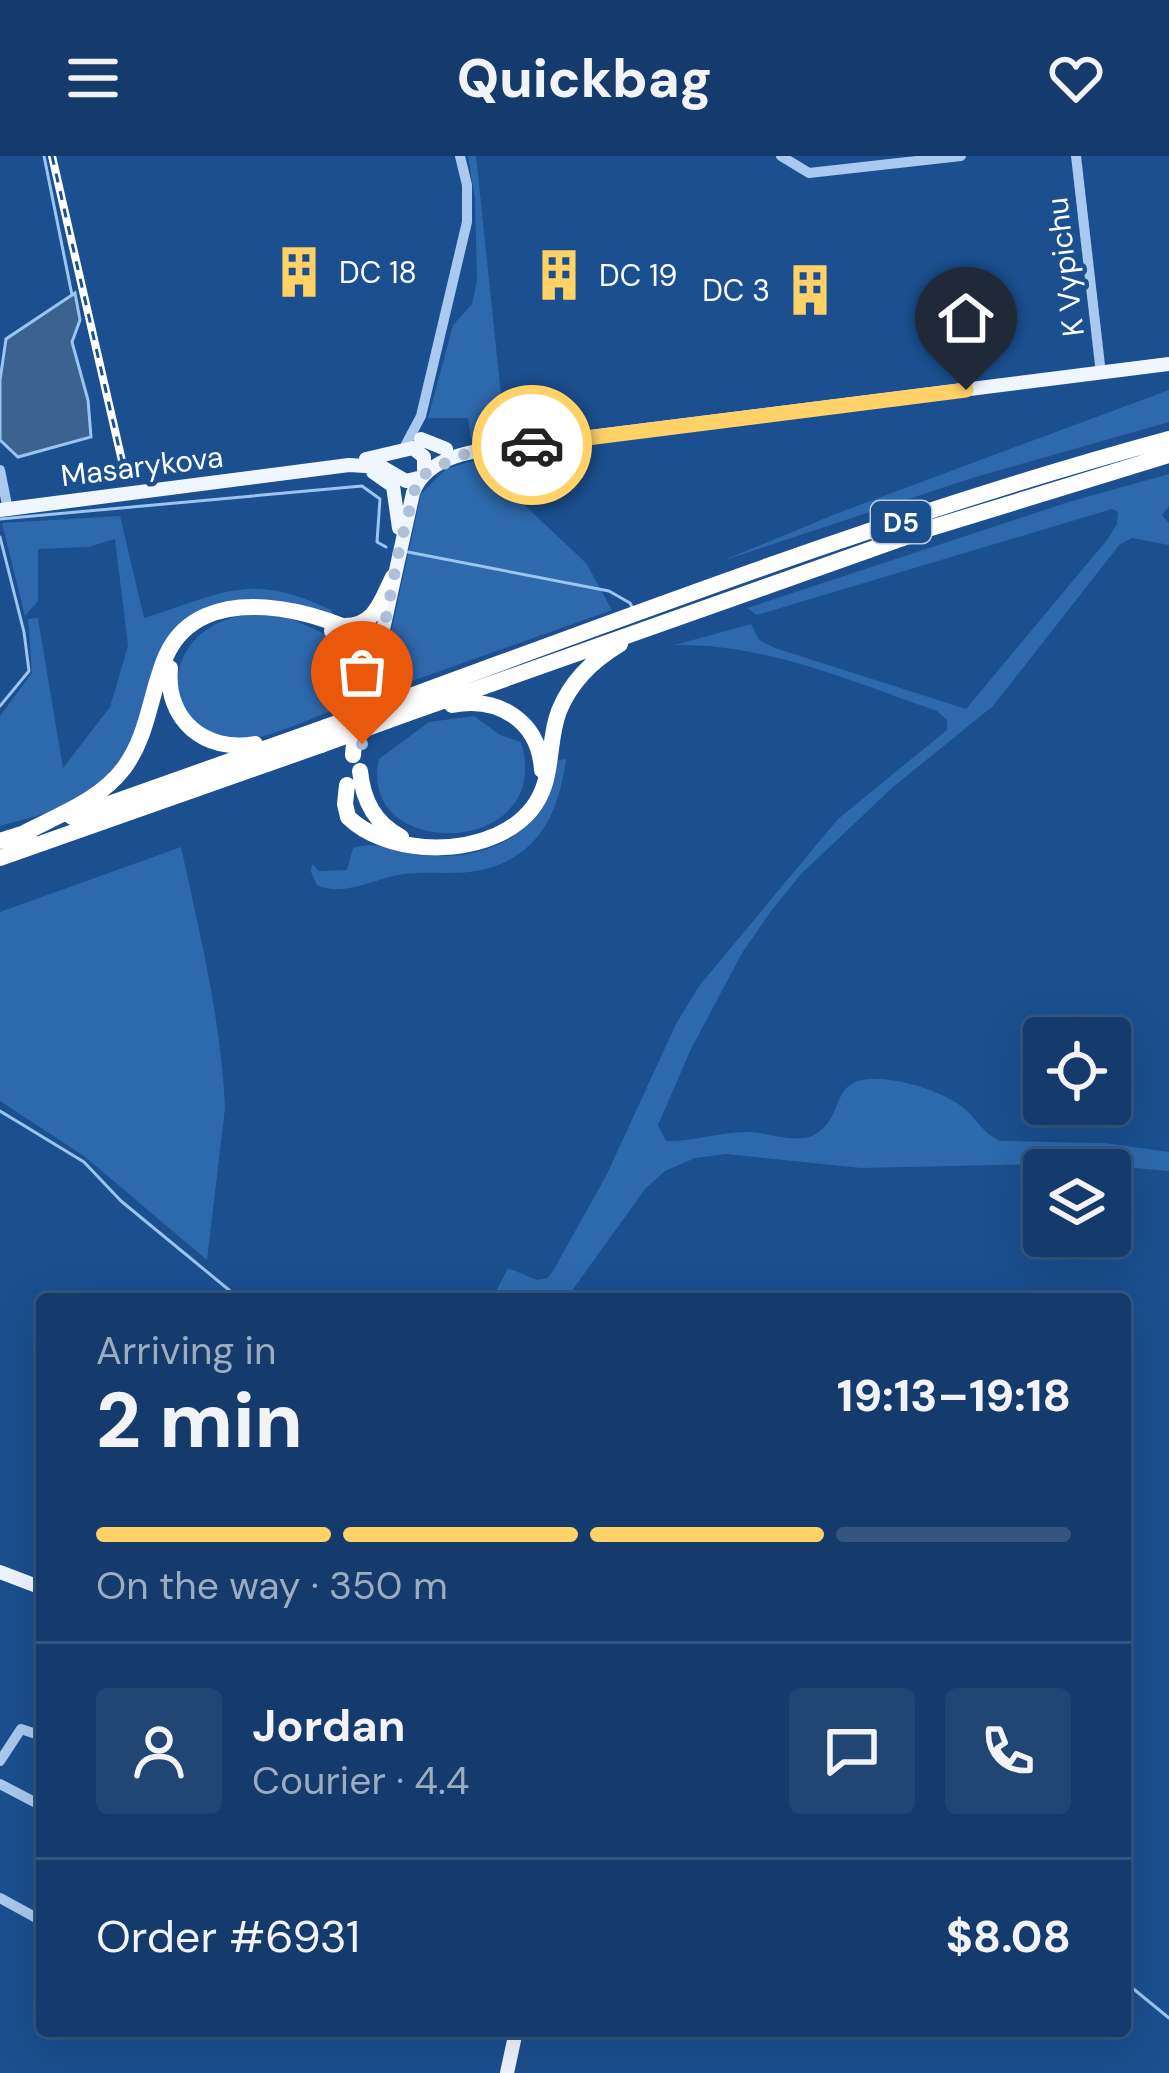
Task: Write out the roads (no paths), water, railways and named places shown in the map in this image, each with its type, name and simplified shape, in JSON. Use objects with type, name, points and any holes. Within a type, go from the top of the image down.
[{"type":"highway","name":"D5","points":[[0,858],[764,568],[1169,439]]},
{"type":"highway","name":"D5","points":[[406,705],[934,527],[1169,455]]},
{"type":"highway","points":[[338,628],[360,625],[373,616],[393,577]]},
{"type":"highway","points":[[25,832],[95,795],[122,771],[140,739],[166,655],[184,634],[212,615],[235,608],[269,607],[338,628],[358,644],[380,645]]},
{"type":"highway","points":[[338,628],[355,665],[354,770],[366,801],[382,824],[402,838],[436,848],[487,839],[517,823],[545,784],[557,714],[579,677],[616,646],[680,614]]},
{"type":"highway","points":[[184,634],[170,664],[169,687],[176,712],[200,736],[222,745],[243,746],[324,736]]},
{"type":"highway","points":[[406,705],[471,702],[516,716],[530,730],[540,752],[541,777],[532,806]]},
{"type":"highway","name":"D5","points":[[0,841],[324,736]]},
{"type":"main road","points":[[421,475],[460,455],[1169,364]]},
{"type":"main road","points":[[398,463],[422,448],[550,442]]},
{"type":"main road","points":[[354,770],[400,545],[426,462],[422,448]]},
{"type":"main road","points":[[398,463],[421,475]]},
{"type":"main road","points":[[398,463],[400,545]]},
{"type":"main road","name":"Masarykova","points":[[4,510],[290,472],[398,463]]},
{"type":"main road","points":[[290,472],[375,472],[393,486],[399,521]]},
{"type":"main road","points":[[0,1572],[36,1586]]},
{"type":"main road","points":[[507,2073],[515,2037]]},
{"type":"street","points":[[398,463],[421,416],[467,222],[467,185],[460,156]]},
{"type":"street","points":[[781,156],[809,173],[961,156]]},
{"type":"street","name":"K Vypichu","points":[[1076,156],[1101,374]]},
{"type":"street","points":[[421,416],[422,448]]},
{"type":"street","points":[[0,470],[4,510]]},
{"type":"street","points":[[0,1761],[21,1729],[36,1734]]},
{"type":"street","points":[[0,1784],[36,1803]]},
{"type":"street","points":[[0,1898],[36,1918]]},
{"type":"waterway","points":[[44,156],[72,295]]},
{"type":"waterway","points":[[0,519],[362,486],[380,499],[377,542],[386,547]]},
{"type":"waterway","points":[[0,537],[29,671],[0,706]]},
{"type":"waterway","points":[[408,552],[609,591],[633,609]]},
{"type":"waterway","points":[[0,1111],[84,1162],[121,1201],[233,1293]]},
{"type":"waterway","points":[[1131,1987],[1169,2018]]},
{"type":"railway","points":[[52,156],[125,474]]},
{"type":"place","name":"DC 18","points":[[299,272]]},
{"type":"place","name":"DC 19","points":[[559,275]]},
{"type":"place","name":"DC 3","points":[[810,290]]}]
